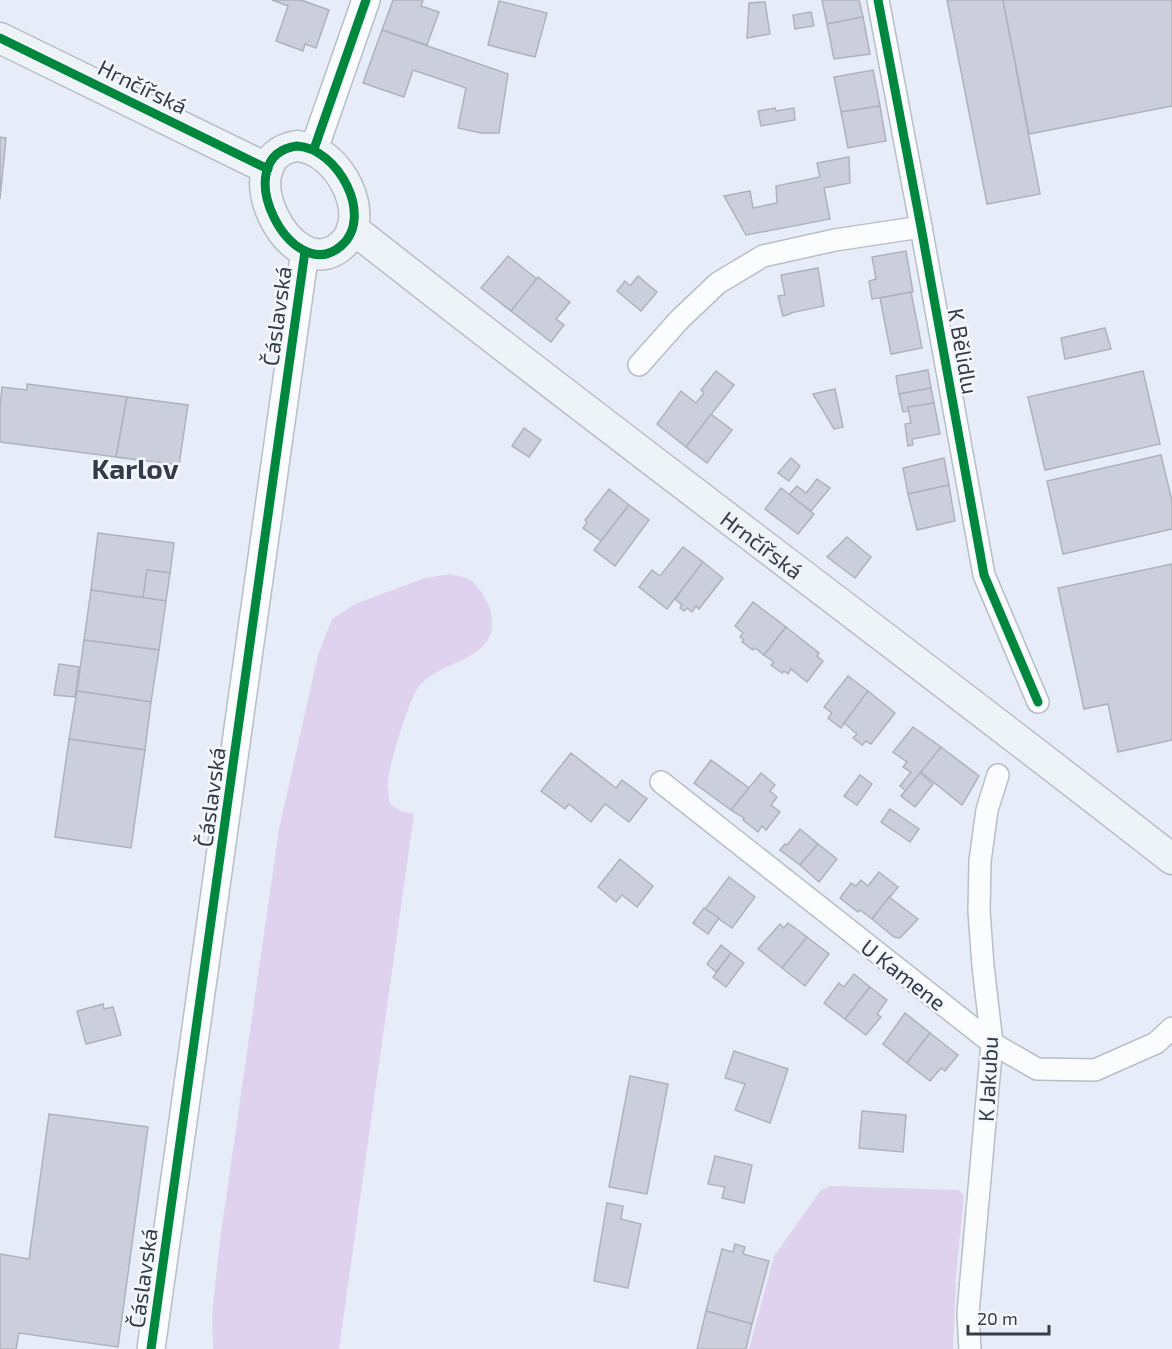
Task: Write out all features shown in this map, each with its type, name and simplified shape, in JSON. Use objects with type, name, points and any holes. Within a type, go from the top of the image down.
[{"type":"main road","name":"Hrnčířská","points":[[0,38],[268,170]]},
{"type":"main road","points":[[299,146],[314,149],[328,159],[343,178],[351,195],[353,208],[352,228],[345,242],[336,250],[320,254],[305,250],[287,237],[272,215],[265,184],[274,158],[287,148],[299,146]]},
{"type":"main road","name":"Hrnčířská","points":[[352,228],[597,420],[1013,735],[1172,859]]},
{"type":"street","points":[[314,149],[366,0]]},
{"type":"street","name":"K Bělidlu","points":[[878,0],[984,575],[1038,702]]},
{"type":"street","points":[[639,364],[680,319],[718,283],[763,256],[835,240],[921,227]]},
{"type":"street","name":"Čáslavská","points":[[151,1349],[305,250]]},
{"type":"street","name":"K Jakubu","points":[[970,1349],[968,1312],[992,1043],[982,966],[980,861],[987,810],[998,775]]},
{"type":"street","name":"U Kamene","points":[[661,782],[992,1043],[1037,1069],[1095,1070],[1156,1043],[1172,1028]]},
{"type":"shaded area","points":[[451,574],[468,579],[478,587],[490,609],[492,626],[489,638],[481,648],[470,656],[444,668],[420,685],[406,716],[389,773],[390,804],[401,811],[414,814],[339,1349],[213,1349],[212,1314],[220,1240],[279,829],[318,655],[332,619],[355,604],[425,578]]},
{"type":"shaded area","points":[[830,1186],[959,1190],[964,1196],[956,1276],[953,1349],[749,1349],[774,1256],[821,1190]]},
{"type":"building","points":[[272,0],[301,0],[329,10],[316,48],[305,44],[303,51],[276,41],[288,6]]},
{"type":"building","points":[[393,0],[423,0],[421,6],[439,12],[427,45],[382,30]]},
{"type":"building","points":[[822,0],[859,0],[863,17],[827,24]]},
{"type":"building","points":[[947,0],[1003,0],[1040,194],[987,204]]},
{"type":"building","points":[[1003,0],[1172,0],[1172,106],[1029,134]]},
{"type":"building","points":[[499,1],[547,13],[535,57],[488,45]]},
{"type":"building","points":[[765,2],[770,34],[747,38],[749,3]]},
{"type":"building","points":[[811,12],[814,26],[795,29],[793,15]]},
{"type":"building","points":[[863,17],[870,54],[834,59],[827,24]]},
{"type":"building","points":[[382,30],[508,74],[499,133],[481,133],[458,128],[466,88],[413,70],[404,97],[363,83]]},
{"type":"building","points":[[873,70],[880,106],[841,112],[834,77]]},
{"type":"building","points":[[880,106],[886,141],[848,148],[841,112]]},
{"type":"building","points":[[775,108],[776,111],[794,108],[795,120],[761,126],[758,111]]},
{"type":"building","points":[[0,137],[6,138],[0,199]]},
{"type":"building","points":[[849,157],[850,183],[824,188],[830,219],[746,235],[724,196],[750,191],[753,208],[777,203],[776,186],[820,177],[817,163]]},
{"type":"building","points":[[906,251],[913,292],[872,299],[869,281],[876,279],[872,257]]},
{"type":"building","points":[[508,256],[537,279],[511,311],[481,288]]},
{"type":"building","points":[[818,268],[824,306],[783,316],[778,296],[785,295],[781,275]]},
{"type":"building","points":[[638,276],[657,292],[641,311],[617,291],[625,281],[630,286]]},
{"type":"building","points":[[538,277],[570,302],[556,319],[564,325],[551,342],[511,311]]},
{"type":"building","points":[[911,292],[922,348],[891,354],[880,298]]},
{"type":"building","points":[[1105,328],[1111,349],[1065,359],[1061,338]]},
{"type":"building","points":[[928,370],[931,388],[899,394],[896,376]]},
{"type":"building","points":[[716,371],[734,385],[686,447],[657,424],[681,391],[696,403],[704,393],[701,390]]},
{"type":"building","points":[[1143,371],[1160,444],[1045,470],[1028,397]]},
{"type":"building","points":[[27,384],[127,397],[116,457],[0,442],[2,387],[27,390]]},
{"type":"building","points":[[931,388],[934,403],[908,407],[909,411],[903,412],[899,394]]},
{"type":"building","points":[[835,389],[843,427],[834,429],[813,394]]},
{"type":"building","points":[[127,397],[188,405],[179,465],[116,457]]},
{"type":"building","points":[[934,403],[940,434],[912,439],[913,445],[908,446],[905,424],[911,423],[908,407]]},
{"type":"building","points":[[711,414],[732,430],[707,463],[686,447]]},
{"type":"building","points":[[524,428],[541,440],[529,457],[512,446]]},
{"type":"building","points":[[1161,455],[1172,501],[1172,529],[1063,554],[1047,481]]},
{"type":"building","points":[[791,458],[800,466],[789,481],[778,473]]},
{"type":"building","points":[[944,458],[949,485],[908,494],[903,468]]},
{"type":"building","points":[[817,479],[830,488],[811,511],[789,495],[797,486],[806,493]]},
{"type":"building","points":[[949,485],[955,521],[917,530],[908,494]]},
{"type":"building","points":[[781,488],[814,514],[798,534],[765,509]]},
{"type":"building","points":[[609,489],[629,505],[601,541],[583,528],[587,523],[585,520]]},
{"type":"building","points":[[629,505],[649,520],[615,566],[594,550]]},
{"type":"building","points":[[98,533],[174,543],[170,573],[147,570],[143,598],[91,590]]},
{"type":"building","points":[[847,537],[871,557],[855,578],[827,557]]},
{"type":"building","points":[[683,547],[703,562],[667,609],[639,587],[652,570],[660,576]]},
{"type":"building","points":[[703,562],[723,578],[699,609],[696,606],[692,612],[687,608],[684,611],[680,608],[682,605],[675,599]]},
{"type":"building","points":[[1172,564],[1172,740],[1118,752],[1108,704],[1084,709],[1058,588]]},
{"type":"building","points":[[147,570],[170,573],[166,601],[143,598]]},
{"type":"building","points":[[91,590],[166,601],[159,650],[84,640]]},
{"type":"building","points":[[753,602],[786,627],[764,655],[742,642],[744,640],[740,637],[743,633],[735,626]]},
{"type":"building","points":[[786,627],[819,653],[817,656],[823,661],[807,682],[791,669],[788,674],[784,671],[782,673],[771,665],[774,662],[764,655]]},
{"type":"building","points":[[84,640],[159,650],[151,702],[77,691]]},
{"type":"building","points":[[59,664],[79,667],[75,697],[54,695]]},
{"type":"building","points":[[848,676],[868,691],[841,728],[828,718],[832,713],[824,707]]},
{"type":"building","points":[[77,691],[151,702],[145,750],[69,739]]},
{"type":"building","points":[[868,691],[895,713],[871,744],[866,741],[862,745],[853,738],[857,734],[844,723]]},
{"type":"building","points":[[913,727],[941,747],[906,791],[900,786],[911,772],[903,767],[907,762],[893,752]]},
{"type":"building","points":[[69,739],[145,750],[131,848],[55,837]]},
{"type":"building","points":[[941,747],[979,776],[962,805],[921,772]]},
{"type":"building","points":[[571,753],[616,788],[622,780],[647,799],[629,822],[605,804],[591,822],[569,804],[565,809],[541,791]]},
{"type":"building","points":[[711,760],[749,788],[731,810],[694,783]]},
{"type":"building","points":[[761,773],[775,785],[770,791],[777,797],[771,805],[780,812],[766,830],[762,826],[758,832],[743,820],[744,818],[731,810]]},
{"type":"building","points":[[920,773],[933,784],[915,807],[901,796]]},
{"type":"building","points":[[860,775],[872,784],[857,805],[844,796]]},
{"type":"building","points":[[890,809],[919,829],[910,842],[881,822]]},
{"type":"building","points":[[800,829],[818,844],[800,865],[780,850]]},
{"type":"building","points":[[818,844],[837,859],[819,882],[800,865]]},
{"type":"building","points":[[620,859],[653,886],[637,907],[622,895],[616,902],[598,887]]},
{"type":"building","points":[[879,872],[898,887],[872,919],[860,910],[858,912],[840,898],[851,883],[856,886],[861,880],[868,886]]},
{"type":"building","points":[[729,877],[755,897],[732,928],[705,909]]},
{"type":"building","points":[[889,897],[918,919],[900,938],[894,937],[872,919]]},
{"type":"building","points":[[704,908],[719,918],[708,934],[693,923]]},
{"type":"building","points":[[788,923],[807,937],[782,968],[758,949],[780,924],[784,928]]},
{"type":"building","points":[[807,937],[829,954],[805,986],[782,968]]},
{"type":"building","points":[[721,945],[731,953],[716,972],[707,964]]},
{"type":"building","points":[[731,953],[744,963],[726,987],[713,977]]},
{"type":"building","points":[[854,974],[870,987],[845,1019],[824,1003],[839,983],[844,987]]},
{"type":"building","points":[[870,987],[887,1000],[877,1014],[881,1017],[866,1035],[845,1019]]},
{"type":"building","points":[[103,1004],[104,1009],[113,1007],[121,1035],[86,1044],[77,1011]]},
{"type":"building","points":[[905,1013],[930,1033],[907,1063],[883,1044]]},
{"type":"building","points":[[930,1033],[958,1055],[945,1071],[941,1068],[930,1081],[907,1063]]},
{"type":"building","points":[[734,1051],[788,1069],[770,1123],[735,1110],[745,1084],[725,1078]]},
{"type":"building","points":[[630,1076],[668,1084],[647,1194],[609,1187]]},
{"type":"building","points":[[862,1111],[906,1115],[903,1152],[859,1148]]},
{"type":"building","points":[[49,1114],[148,1127],[118,1347],[19,1333],[16,1349],[0,1349],[0,1254],[29,1259]]},
{"type":"building","points":[[715,1156],[752,1165],[744,1203],[722,1198],[725,1187],[708,1184]]},
{"type":"building","points":[[607,1203],[623,1206],[621,1219],[641,1224],[628,1288],[594,1281]]},
{"type":"building","points":[[735,1244],[745,1247],[743,1254],[769,1261],[752,1324],[706,1311],[722,1249],[733,1252]]},
{"type":"building","points":[[706,1311],[752,1324],[746,1349],[697,1349]]},
{"type":"cycle path","points":[[314,149],[366,0]]},
{"type":"cycle path","points":[[878,0],[984,575],[1038,702]]},
{"type":"cycle path","points":[[0,38],[268,169]]},
{"type":"cycle path","points":[[297,146],[312,150],[326,158],[338,171],[353,202],[354,218],[351,233],[341,246],[322,254],[303,250],[286,236],[273,216],[266,193],[266,172],[276,155],[297,146]]},
{"type":"cycle path","points":[[151,1349],[305,251]]},
{"type":"district","name":"Karlov","points":[[135,468]]}]
